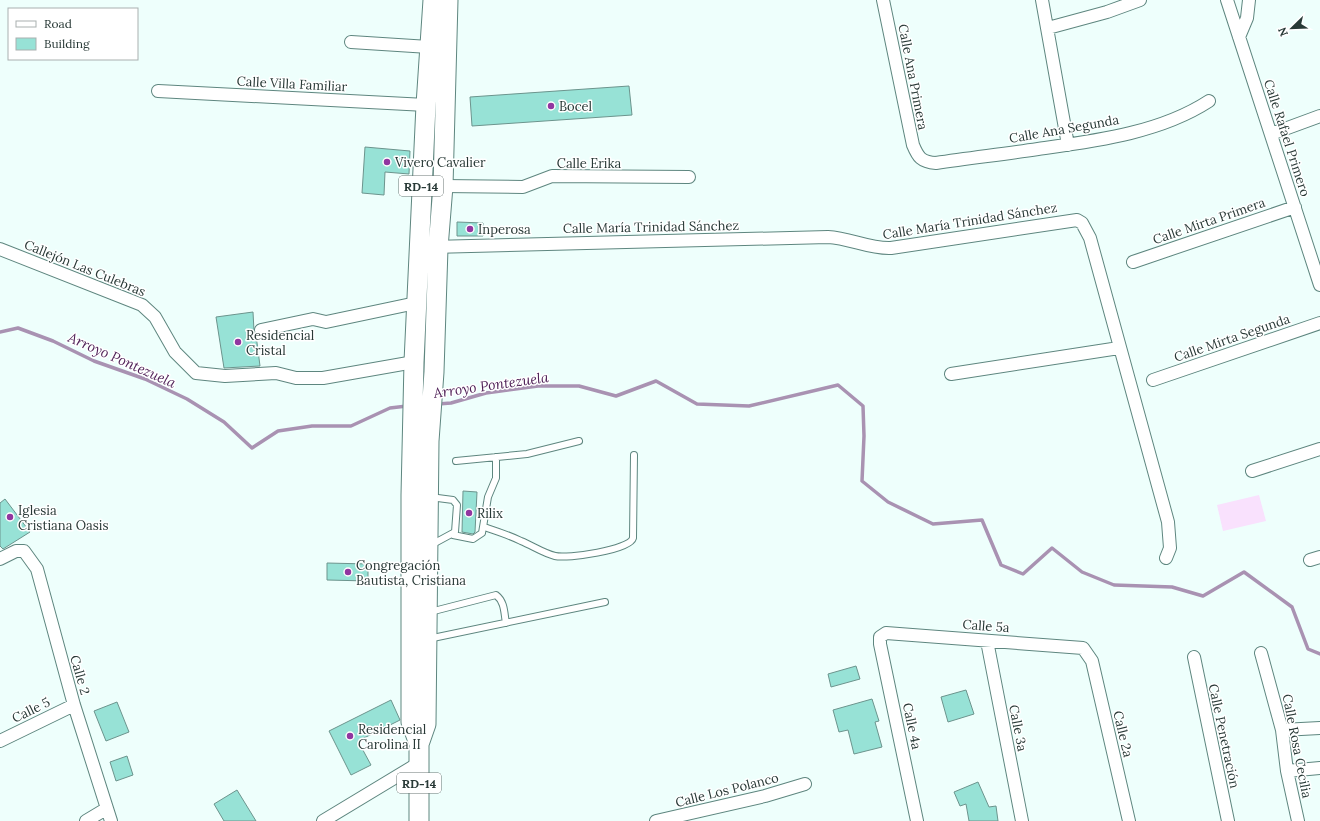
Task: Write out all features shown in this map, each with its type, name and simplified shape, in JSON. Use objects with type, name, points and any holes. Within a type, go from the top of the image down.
[{"type":"main road","name":"RD-14","points":[[419,821],[419,744],[426,724],[429,496],[421,441],[414,367],[418,247],[433,0]]},
{"type":"main road","name":"RD-14","points":[[419,744],[411,722],[421,441],[434,372],[438,248],[443,186],[448,0]]},
{"type":"street","name":"Calle Ana Primera","points":[[883,0],[913,145],[919,159]]},
{"type":"street","points":[[1042,0],[1068,145]]},
{"type":"street","points":[[1048,28],[1107,12],[1140,0]]},
{"type":"street","name":"Calle Rafael Primero","points":[[1227,0],[1320,285]]},
{"type":"street","points":[[1239,37],[1247,18],[1249,0]]},
{"type":"street","points":[[351,42],[429,47]]},
{"type":"street","name":"Calle Villa Familiar","points":[[158,91],[426,105]]},
{"type":"street","name":"Calle Ana Segunda","points":[[919,159],[927,163],[936,163],[1068,145],[1110,137],[1148,127],[1194,111],[1209,101]]},
{"type":"street","points":[[1271,134],[1320,116]]},
{"type":"street","name":"Calle Erika","points":[[443,186],[523,187],[552,176],[689,177]]},
{"type":"street","name":"Calle Mirta Primera","points":[[1133,262],[1295,207]]},
{"type":"street","name":"Calle María Trinidad Sánchez","points":[[418,247],[438,248],[828,237],[843,238],[877,249],[1077,220],[1082,223],[1090,238],[1168,522],[1170,548],[1166,558]]},
{"type":"street","name":"Callejón Las Culebras","points":[[0,249],[142,305],[155,318],[175,352],[196,374],[225,376],[276,373],[296,378],[323,378],[414,367]]},
{"type":"street","points":[[261,330],[313,319],[326,322],[416,303]]},
{"type":"street","name":"Calle Mirta Segunda","points":[[1153,380],[1320,323]]},
{"type":"street","points":[[952,374],[1119,348]]},
{"type":"street","points":[[1252,471],[1320,449]]},
{"type":"street","name":"Calle 2","points":[[0,559],[16,551],[24,551],[36,569],[74,705],[107,815],[111,821]]},
{"type":"street","name":"Calle 5a","points":[[880,637],[886,633],[987,640],[1083,648],[1088,654]]},
{"type":"street","name":"Calle 4a","points":[[880,637],[880,644],[917,821]]},
{"type":"street","name":"Calle 3a","points":[[987,640],[1022,821]]},
{"type":"street","name":"Calle Rosa Cecilia","points":[[1261,653],[1282,730],[1287,771],[1298,821]]},
{"type":"street","name":"Calle 2a","points":[[1088,654],[1092,660],[1129,821]]},
{"type":"street","name":"Calle Penetración","points":[[1194,657],[1228,821]]},
{"type":"street","name":"Calle 5","points":[[0,741],[74,705]]},
{"type":"street","points":[[1282,730],[1320,728]]},
{"type":"street","points":[[323,821],[419,764]]},
{"type":"street","points":[[1287,771],[1320,768]]},
{"type":"street","name":"Calle Los Polanco","points":[[656,821],[680,818],[805,784]]},
{"type":"street","points":[[86,821],[107,815]]},
{"type":"lane","points":[[456,460],[527,454],[579,441]]},
{"type":"lane","points":[[484,527],[522,541],[536,549],[557,557],[616,550],[629,543],[633,538],[634,455]]},
{"type":"lane","points":[[452,535],[473,540],[482,533],[488,497],[496,482],[496,457]]},
{"type":"lane","points":[[428,546],[452,535],[456,528],[456,503],[450,499],[429,496]]},
{"type":"lane","points":[[428,612],[496,596],[501,599],[503,604],[506,623]]},
{"type":"lane","points":[[427,639],[605,602]]},
{"type":"shaded area","points":[[1259,495],[1266,521],[1223,531],[1217,505]]},
{"type":"building","name":"Bocel","points":[[629,86],[632,115],[472,126],[470,97]]},
{"type":"building","name":"Vivero Cavalier","points":[[365,147],[410,151],[409,174],[385,172],[384,195],[362,193]]},
{"type":"building","name":"Inperosa","points":[[457,222],[483,223],[483,236],[457,236]]},
{"type":"building","name":"Residencial Cristal","points":[[253,312],[254,331],[256,335],[260,366],[224,368],[216,317]]},
{"type":"building","name":"Rilix","points":[[463,491],[477,492],[475,532],[473,534],[462,532]]},
{"type":"building","name":"Iglesia Cristiana Oasis","points":[[5,499],[30,532],[3,549],[0,546],[0,503]]},
{"type":"building","name":"Congregación Bautista, Cristiana","points":[[327,563],[368,564],[368,581],[327,580]]},
{"type":"building","points":[[856,666],[860,679],[831,687],[828,674]]},
{"type":"building","points":[[966,690],[974,714],[948,722],[941,697]]},
{"type":"building","points":[[872,699],[879,721],[875,722],[882,747],[854,754],[848,730],[839,732],[833,710]]},
{"type":"building","name":"Residencial Carolina II","points":[[391,700],[400,720],[358,741],[371,765],[351,775],[329,731]]},
{"type":"building","points":[[117,702],[129,732],[106,741],[94,711]]},
{"type":"building","points":[[127,756],[133,775],[116,781],[110,762]]},
{"type":"building","points":[[978,782],[989,807],[996,806],[998,821],[969,821],[966,804],[960,806],[954,792]]},
{"type":"building","points":[[237,790],[256,821],[224,821],[214,804]]},
{"type":"waterway","name":"Arroyo Pontezuela","points":[[0,332],[18,328],[53,341],[94,361],[145,379],[187,399],[224,422],[252,448],[278,431],[312,426],[351,426],[390,408],[407,406]]},
{"type":"waterway","name":"Arroyo Pontezuela","points":[[438,404],[451,403],[486,393],[538,386],[579,386],[616,396],[656,381],[697,404],[749,406],[838,385],[863,406],[864,436],[862,481],[888,502],[933,524],[982,520],[1001,565],[1023,574],[1052,548],[1082,572],[1114,585],[1172,587],[1203,596],[1244,572],[1292,607],[1308,649],[1320,654]]},
{"type":"place","name":"Bocel","points":[[551,106]]},
{"type":"place","name":"Vivero Cavalier","points":[[387,162]]},
{"type":"place","name":"Inperosa","points":[[470,229]]},
{"type":"place","name":"Residencial Cristal","points":[[238,342]]},
{"type":"place","name":"Rilix","points":[[469,513]]},
{"type":"place","name":"Iglesia Cristiana Oasis","points":[[10,517]]},
{"type":"place","name":"Congregación Bautista, Cristiana","points":[[348,572]]},
{"type":"place","name":"Residencial Carolina II","points":[[350,736]]}]
